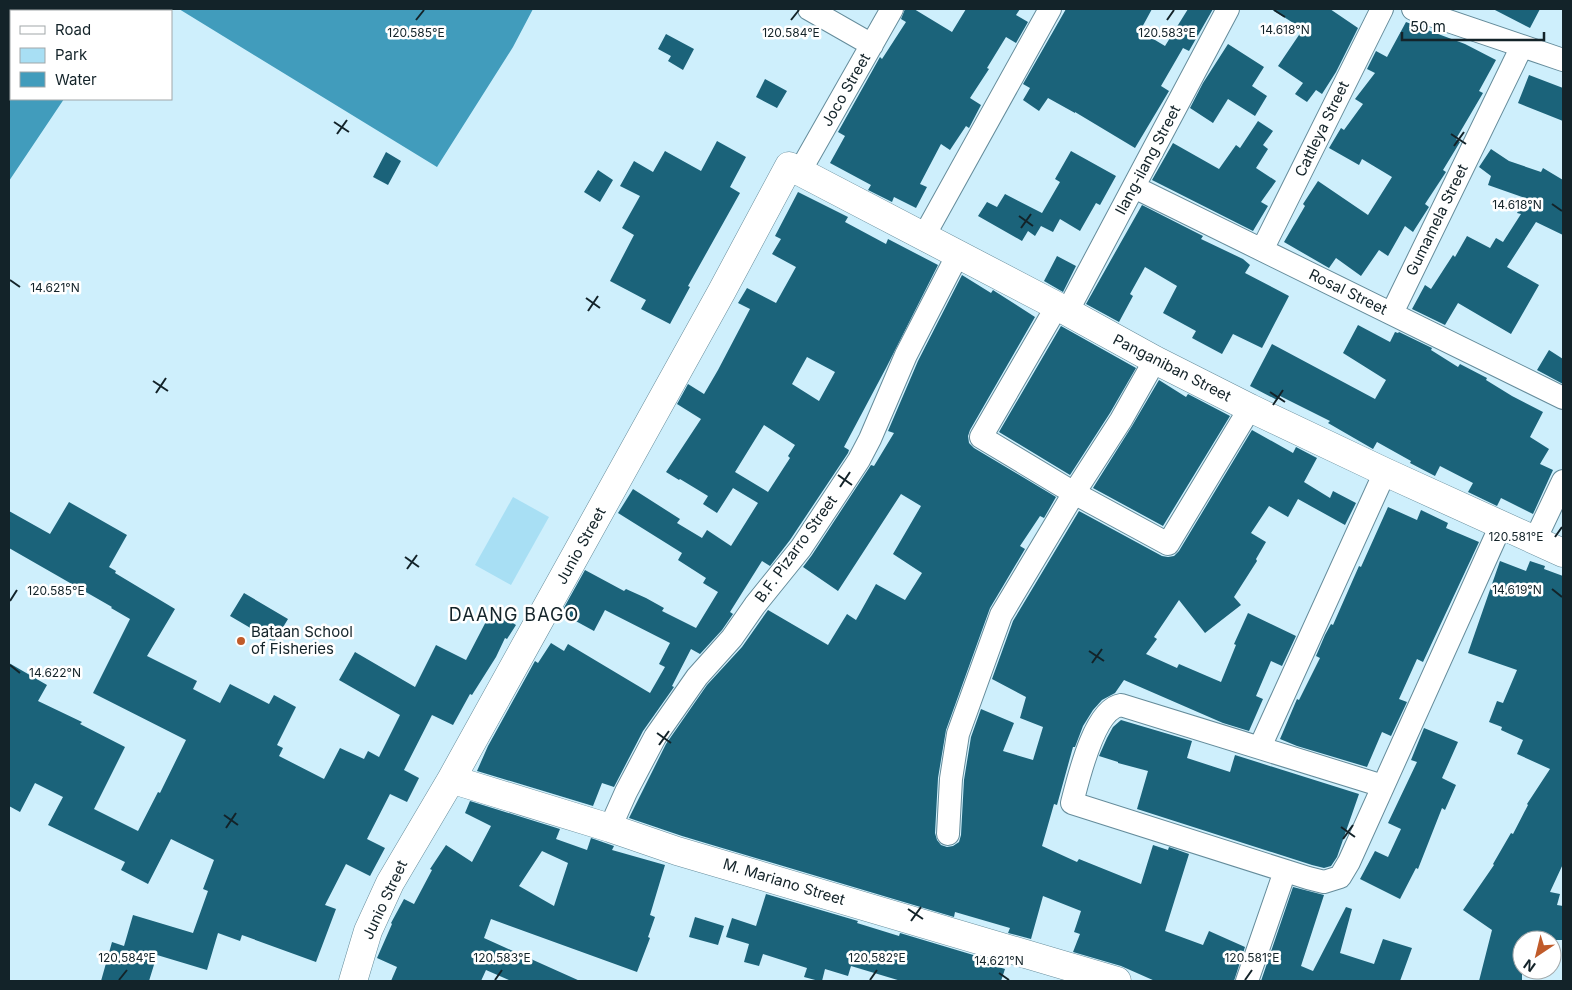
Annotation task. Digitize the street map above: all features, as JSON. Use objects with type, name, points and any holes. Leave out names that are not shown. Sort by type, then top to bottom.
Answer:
[{"type":"street","points":[[809,9],[872,45]]},
{"type":"street","name":"Joco Street","points":[[794,168],[872,45],[892,9]]},
{"type":"street","points":[[924,236],[1050,9]]},
{"type":"street","name":"Ilang-ilang Street","points":[[1074,493],[981,437],[1062,309],[1134,186],[1228,9]]},
{"type":"street","name":"Cattleya Street","points":[[1262,250],[1382,9]]},
{"type":"street","points":[[1413,9],[1563,60]]},
{"type":"street","name":"Gumamela Street","points":[[1392,313],[1522,46]]},
{"type":"street","name":"Panganiban Street","points":[[794,168],[1155,360],[1250,408],[1384,472],[1563,553]]},
{"type":"street","name":"Junio Street","points":[[353,981],[368,932],[390,883],[456,780],[734,298],[794,168]]},
{"type":"street","name":"Rosal Street","points":[[1134,186],[1563,398]]},
{"type":"street","name":"B.F. Pizarro Street","points":[[610,828],[637,769],[666,721],[697,677],[732,638],[755,605],[801,548],[859,460],[909,348],[958,254]]},
{"type":"street","points":[[948,834],[951,779],[958,734],[1001,615],[1074,493],[1121,420],[1155,360]]},
{"type":"street","points":[[1074,493],[1168,544],[1250,408]]},
{"type":"street","points":[[1260,747],[1384,472]]},
{"type":"street","points":[[1534,540],[1563,481]]},
{"type":"street","points":[[1383,786],[1130,707],[1117,706],[1104,719],[1091,740],[1072,803],[1324,882],[1340,877],[1349,862],[1501,525]]},
{"type":"street","name":"Junio Street","points":[[367,981],[376,945],[384,925],[456,780]]},
{"type":"street","name":"M. Mariano Street","points":[[456,780],[686,853],[1117,981]]},
{"type":"street","points":[[1247,981],[1285,871]]},
{"type":"green space","points":[[513,497],[549,517],[511,585],[475,565]]},
{"type":"water","points":[[9,9],[40,9],[42,10],[10,10],[10,100],[63,100],[9,181]]},
{"type":"water","points":[[179,9],[533,9],[513,47],[437,167]]},
{"type":"building","points":[[905,9],[914,9],[952,32],[966,9],[1020,9],[1016,15],[1028,22],[1016,43],[1006,37],[987,68],[989,69],[970,98],[981,105],[969,128],[966,126],[950,150],[941,144],[920,184],[927,187],[916,208],[894,197],[892,202],[868,190],[871,185],[830,163],[845,136],[838,132],[880,57],[882,59],[906,22],[901,19]]},
{"type":"building","points":[[1066,9],[1152,9],[1140,31],[1165,46],[1188,9],[1213,9],[1189,51],[1183,48],[1161,86],[1169,91],[1135,148],[1048,98],[1039,111],[1023,100],[1030,88],[1023,84]]},
{"type":"building","points":[[1271,9],[1330,9],[1358,28],[1336,72],[1322,94],[1316,90],[1307,102],[1295,94],[1303,83],[1278,66],[1303,29]]},
{"type":"building","points":[[1493,9],[1540,9],[1530,28]]},
{"type":"building","points":[[1406,22],[1465,44],[1496,60],[1479,91],[1483,93],[1456,139],[1460,142],[1443,170],[1446,172],[1425,204],[1429,207],[1413,232],[1405,226],[1388,256],[1379,250],[1361,276],[1336,258],[1329,268],[1284,242],[1305,206],[1303,204],[1318,181],[1368,215],[1392,177],[1362,159],[1359,165],[1329,148],[1341,128],[1344,130],[1363,104],[1355,99],[1375,73],[1367,69],[1376,51],[1387,57]]},
{"type":"building","points":[[666,34],[694,49],[683,70],[668,61],[671,56],[658,49]]},
{"type":"building","points":[[1228,44],[1264,67],[1252,86],[1267,96],[1255,116],[1228,99],[1213,123],[1190,108],[1203,83]]},
{"type":"building","points":[[1529,75],[1563,88],[1563,121],[1518,103]]},
{"type":"building","points":[[765,79],[787,91],[777,108],[756,97]]},
{"type":"building","points":[[1258,121],[1273,131],[1263,145],[1268,149],[1256,168],[1276,181],[1261,202],[1268,206],[1253,231],[1152,180],[1173,143],[1219,169],[1236,145],[1240,148]]},
{"type":"building","points":[[717,141],[746,157],[730,187],[740,193],[688,286],[690,287],[670,324],[641,309],[646,300],[610,281],[634,235],[622,228],[640,196],[620,186],[634,161],[653,172],[665,151],[701,171]]},
{"type":"building","points":[[1491,149],[1509,161],[1541,172],[1543,168],[1563,180],[1563,235],[1536,222],[1507,267],[1539,285],[1511,334],[1458,303],[1445,325],[1412,309],[1425,285],[1431,289],[1453,255],[1455,257],[1467,236],[1490,248],[1496,238],[1503,242],[1521,214],[1517,213],[1525,198],[1488,185],[1491,176],[1479,167]]},
{"type":"building","points":[[1071,151],[1116,176],[1100,205],[1096,203],[1080,231],[1060,219],[1053,232],[1041,226],[1035,236],[1028,231],[1022,241],[978,216],[987,202],[997,207],[1005,194],[1042,213],[1060,182],[1055,179]]},
{"type":"building","points":[[386,152],[401,161],[388,185],[373,177]]},
{"type":"building","points":[[598,170],[613,180],[600,202],[584,192]]},
{"type":"building","points":[[798,192],[848,217],[845,222],[886,244],[888,239],[938,265],[844,447],[849,450],[848,453],[790,540],[770,566],[762,561],[730,612],[733,614],[722,630],[700,654],[691,649],[672,686],[674,687],[643,731],[614,787],[602,783],[593,806],[477,771],[488,746],[535,661],[538,663],[551,643],[564,651],[568,644],[650,693],[665,667],[659,664],[670,643],[605,610],[594,631],[561,613],[585,570],[624,591],[626,589],[646,598],[664,608],[662,611],[696,628],[718,592],[703,583],[706,578],[678,560],[682,553],[618,513],[633,489],[680,519],[677,523],[702,538],[707,530],[731,546],[758,503],[733,488],[717,513],[703,504],[708,496],[666,472],[701,419],[677,404],[688,384],[704,394],[750,309],[738,303],[747,288],[776,303],[796,267],[772,254],[781,239],[775,236]],"holes":[[[807,357],[835,372],[819,401],[792,384]],[[764,425],[795,445],[788,456],[790,458],[768,492],[735,472]]]},
{"type":"building","points":[[1142,205],[1203,236],[1201,239],[1243,259],[1250,265],[1245,273],[1289,296],[1262,348],[1233,334],[1222,354],[1192,338],[1196,331],[1163,313],[1177,286],[1145,267],[1130,294],[1133,296],[1119,322],[1086,304]]},
{"type":"building","points":[[1057,256],[1076,266],[1063,292],[1044,281]]},
{"type":"building","points":[[962,275],[991,293],[993,290],[1035,317],[970,430],[968,436],[969,443],[974,448],[1056,497],[1044,518],[1040,516],[1020,546],[1025,549],[990,608],[946,730],[938,778],[935,833],[941,845],[953,846],[959,842],[964,780],[971,737],[981,709],[1014,723],[1003,751],[1033,760],[1043,727],[1020,718],[1026,697],[992,679],[1013,621],[1079,511],[1162,556],[1174,556],[1179,551],[1252,430],[1293,453],[1296,447],[1317,458],[1304,482],[1330,498],[1333,491],[1356,503],[1345,525],[1298,499],[1288,517],[1269,506],[1251,533],[1266,542],[1256,559],[1257,561],[1234,597],[1241,605],[1205,633],[1179,600],[1154,637],[1157,639],[1146,654],[1177,668],[1179,664],[1221,682],[1236,645],[1234,644],[1248,613],[1296,636],[1282,666],[1271,661],[1256,696],[1263,699],[1249,731],[1223,723],[1124,680],[1115,693],[1102,700],[1093,710],[1083,726],[1075,747],[1073,747],[1057,805],[1054,804],[1042,846],[1077,862],[1079,859],[1141,884],[1153,845],[1168,850],[1169,847],[1189,854],[1165,931],[1203,945],[1209,931],[1245,947],[1234,981],[1155,981],[1121,966],[1073,952],[1080,934],[1074,932],[1081,911],[1043,896],[1031,939],[1008,933],[1010,928],[955,912],[954,917],[682,836],[629,818],[666,744],[707,685],[742,647],[768,610],[828,645],[847,614],[856,620],[876,584],[905,600],[922,573],[893,554],[921,506],[901,494],[838,591],[803,567],[871,465],[874,466],[894,433],[888,431],[918,361]]},
{"type":"building","points":[[1358,325],[1390,342],[1395,332],[1399,332],[1432,348],[1431,350],[1458,367],[1460,364],[1487,378],[1486,380],[1512,396],[1543,412],[1530,437],[1549,449],[1540,464],[1553,470],[1533,514],[1501,498],[1497,506],[1468,492],[1473,483],[1440,466],[1435,476],[1377,442],[1373,449],[1328,423],[1330,421],[1280,396],[1277,400],[1250,386],[1272,344],[1375,399],[1386,380],[1343,353]]},
{"type":"building","points":[[1061,326],[1136,368],[1070,475],[999,432]]},
{"type":"building","points":[[1549,350],[1563,359],[1563,384],[1537,370]]},
{"type":"building","points":[[1159,380],[1186,397],[1188,394],[1230,416],[1163,526],[1093,488]]},
{"type":"building","points":[[69,502],[127,535],[109,567],[116,571],[115,573],[175,609],[147,656],[197,681],[193,689],[220,703],[230,684],[269,704],[274,695],[296,707],[277,745],[283,748],[279,756],[324,779],[340,748],[364,759],[368,751],[379,757],[400,715],[339,680],[355,652],[415,687],[436,645],[466,660],[492,610],[516,625],[507,639],[505,638],[496,657],[472,695],[470,694],[453,725],[432,715],[404,770],[419,778],[407,802],[390,794],[367,839],[385,848],[370,876],[346,864],[325,905],[336,909],[316,962],[242,935],[240,941],[218,933],[207,970],[157,955],[149,981],[101,981],[112,942],[124,946],[133,915],[193,933],[208,891],[203,889],[214,860],[171,839],[148,884],[121,870],[125,862],[48,825],[63,797],[35,783],[20,812],[9,806],[9,663],[47,685],[38,701],[82,722],[80,724],[125,747],[94,809],[138,831],[158,792],[160,793],[186,740],[93,693],[130,619],[9,548],[9,511],[50,534]]},
{"type":"building","points":[[1388,507],[1417,520],[1421,510],[1448,523],[1446,528],[1479,542],[1423,662],[1417,659],[1399,699],[1407,702],[1391,736],[1382,732],[1367,767],[1280,739],[1297,699],[1299,700],[1320,658],[1316,656],[1325,635],[1331,624],[1333,625]]},
{"type":"building","points":[[1500,561],[1526,571],[1530,561],[1545,566],[1544,569],[1563,576],[1563,864],[1550,892],[1560,894],[1557,905],[1563,906],[1563,940],[1562,930],[1512,930],[1512,980],[1522,981],[1479,981],[1492,930],[1463,910],[1494,865],[1511,833],[1513,834],[1527,804],[1550,769],[1517,754],[1523,740],[1501,730],[1502,727],[1489,722],[1497,701],[1503,703],[1517,670],[1468,653]]},
{"type":"building","points":[[244,593],[288,619],[274,642],[230,616]]},
{"type":"building","points":[[1121,720],[1192,741],[1187,758],[1230,772],[1235,755],[1359,794],[1337,857],[1331,866],[1324,868],[1137,809],[1148,771],[1099,756],[1113,727]]},
{"type":"building","points":[[1424,728],[1458,742],[1442,778],[1456,785],[1445,810],[1442,808],[1418,869],[1416,868],[1400,899],[1360,879],[1375,851],[1388,857],[1401,829],[1388,823],[1417,762],[1411,760]]},
{"type":"building","points":[[470,801],[560,829],[556,839],[587,850],[591,838],[614,846],[612,850],[665,865],[650,915],[655,917],[648,937],[650,938],[637,972],[491,919],[484,938],[580,981],[511,981],[486,970],[481,981],[391,981],[397,967],[377,958],[391,923],[404,899],[414,904],[432,870],[430,869],[446,845],[472,862],[491,826],[465,813]],"holes":[[[542,851],[568,863],[554,906],[519,886]]]},
{"type":"building","points":[[1293,887],[1324,895],[1301,966],[1313,971],[1346,907],[1352,909],[1340,953],[1374,964],[1383,939],[1412,948],[1400,981],[1261,981]]},
{"type":"building","points":[[766,894],[858,921],[857,923],[899,936],[900,933],[980,957],[979,961],[1005,969],[1001,981],[901,981],[851,966],[848,976],[825,969],[822,981],[819,981],[804,977],[807,968],[763,954],[759,966],[744,962],[749,944],[726,937],[732,918],[756,926]]},
{"type":"building","points":[[695,917],[724,926],[718,945],[689,937]]},
{"type":"place","name":"Bataan School of Fisheries","points":[[241,641]]},
{"type":"district","name":"DAANG BAGO","points":[[514,615]]}]
